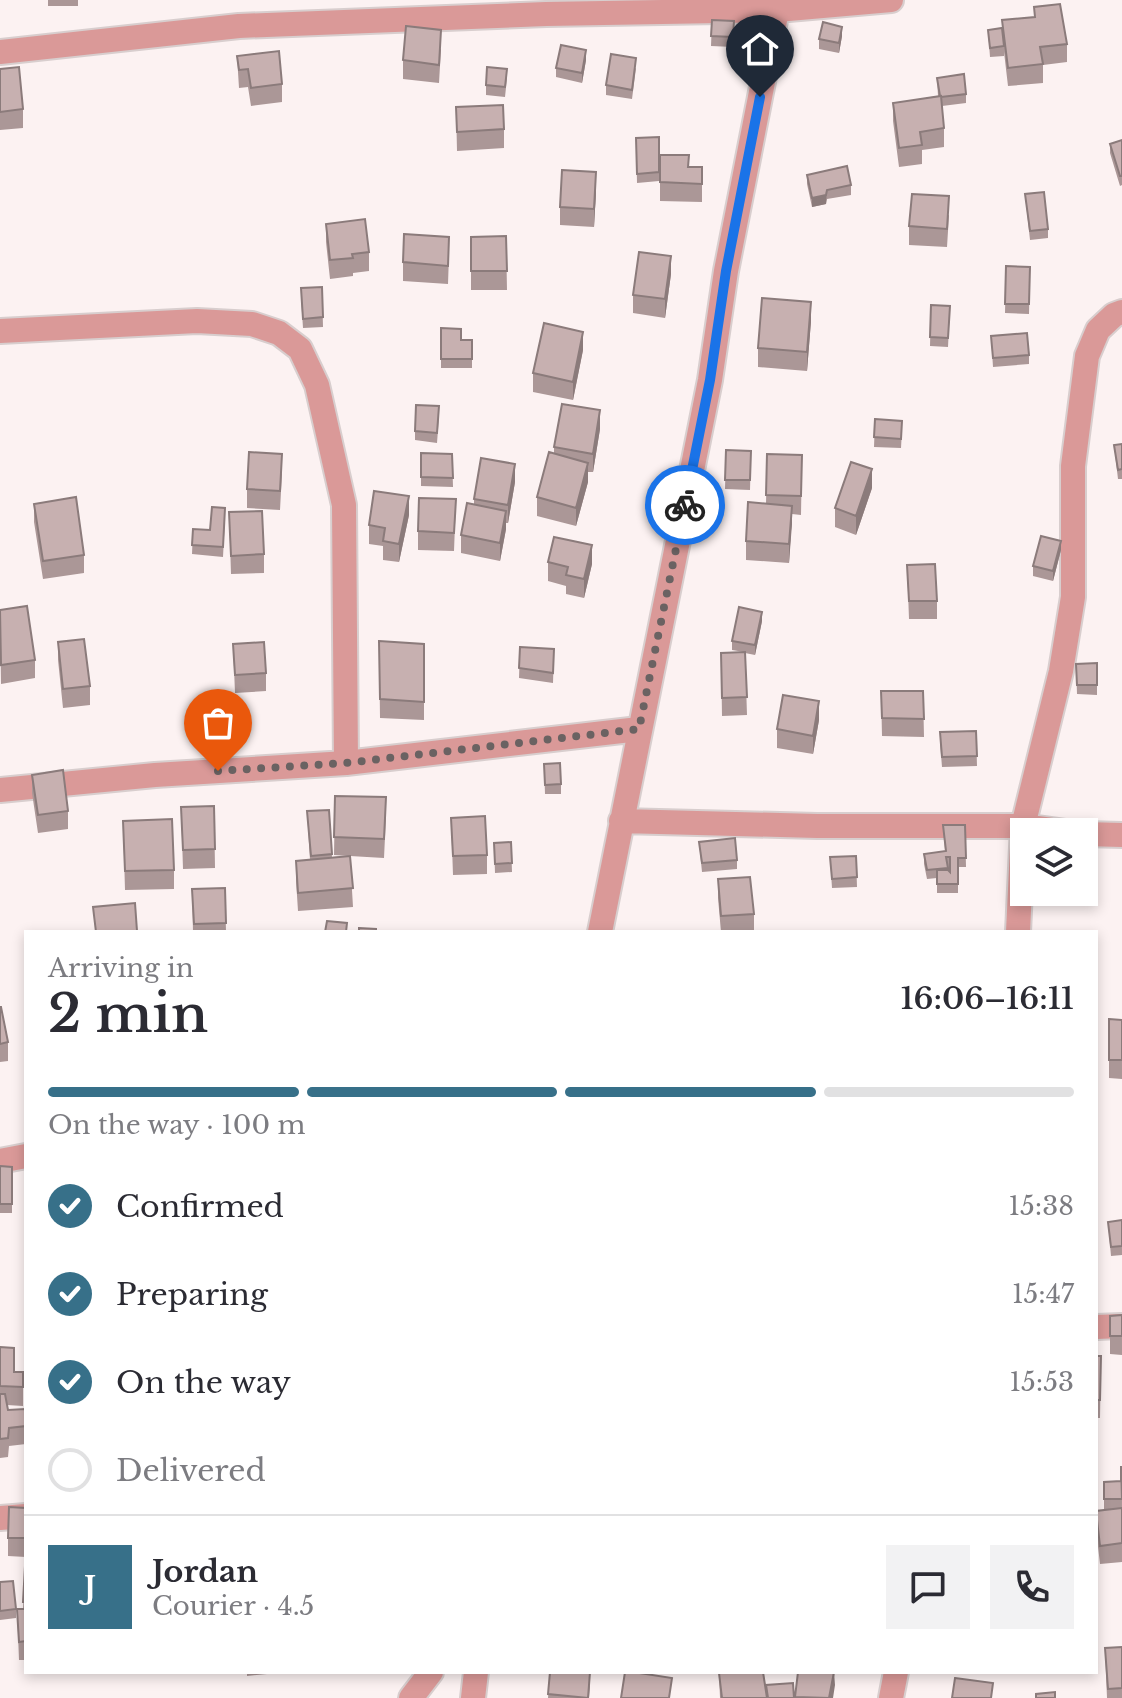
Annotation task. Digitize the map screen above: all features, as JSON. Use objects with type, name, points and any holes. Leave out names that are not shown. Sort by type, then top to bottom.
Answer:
[{"type":"street","points":[[0,52],[239,26],[891,0]]},
{"type":"street","points":[[600,930],[710,380],[726,271],[778,5]]},
{"type":"street","points":[[1025,818],[1061,671],[1070,620],[1073,597],[1073,466],[1087,356],[1098,330],[1122,312]]},
{"type":"street","points":[[0,331],[197,321],[252,324],[279,333],[300,349],[317,385],[344,505],[346,763]]},
{"type":"street","points":[[0,790],[155,775],[346,763],[639,729]]},
{"type":"street","points":[[621,821],[1010,826]]},
{"type":"street","points":[[1098,834],[1122,835]]},
{"type":"street","points":[[1018,930],[1019,906]]},
{"type":"street","points":[[0,1161],[24,1156]]},
{"type":"street","points":[[1098,1327],[1122,1326]]},
{"type":"street","points":[[0,1518],[24,1516]]},
{"type":"street","points":[[400,1698],[412,1698],[430,1674]]},
{"type":"street","points":[[473,1698],[476,1674]]},
{"type":"street","points":[[891,1698],[896,1674]]},
{"type":"building","points":[[1060,4],[1067,44],[1040,47],[1043,64],[1008,68],[1002,20],[1035,17],[1034,7]]},
{"type":"building","points":[[712,20],[734,21],[733,37],[711,36]]},
{"type":"building","points":[[823,22],[842,27],[839,43],[819,39]]},
{"type":"building","points":[[406,26],[441,30],[439,65],[403,60]]},
{"type":"building","points":[[1002,28],[1004,46],[990,48],[988,30]]},
{"type":"building","points":[[561,45],[586,50],[582,73],[556,68]]},
{"type":"building","points":[[279,51],[282,84],[251,88],[248,69],[239,70],[237,56]]},
{"type":"building","points":[[611,54],[636,58],[632,90],[606,85]]},
{"type":"building","points":[[19,67],[23,109],[0,112],[0,69]]},
{"type":"building","points":[[487,67],[507,69],[505,87],[486,85]]},
{"type":"building","points":[[964,74],[966,94],[940,96],[937,78]]},
{"type":"building","points":[[941,96],[944,128],[920,132],[922,145],[899,148],[893,103]]},
{"type":"building","points":[[503,105],[504,129],[457,132],[456,107]]},
{"type":"building","points":[[659,137],[659,172],[637,174],[636,138]]},
{"type":"building","points":[[1122,140],[1122,176],[1120,176],[1110,144]]},
{"type":"building","points":[[660,155],[689,155],[688,167],[702,167],[702,184],[660,182]]},
{"type":"building","points":[[847,166],[851,185],[827,190],[826,195],[812,198],[807,175]]},
{"type":"building","points":[[562,170],[596,172],[594,209],[560,207]]},
{"type":"building","points":[[1044,192],[1048,229],[1030,231],[1025,194]]},
{"type":"building","points":[[912,194],[949,196],[947,229],[909,226]]},
{"type":"building","points":[[365,219],[369,252],[352,254],[353,258],[330,260],[326,224]]},
{"type":"building","points":[[404,234],[449,237],[448,266],[403,262]]},
{"type":"building","points":[[506,236],[507,271],[471,271],[471,237]]},
{"type":"building","points":[[639,252],[671,256],[665,299],[633,295]]},
{"type":"building","points":[[1006,266],[1030,267],[1029,304],[1005,304]]},
{"type":"building","points":[[322,287],[323,317],[303,319],[301,288]]},
{"type":"building","points":[[762,298],[811,302],[807,352],[758,348]]},
{"type":"building","points":[[931,305],[950,306],[948,338],[930,337]]},
{"type":"building","points":[[544,323],[583,332],[573,382],[533,373]]},
{"type":"building","points":[[441,328],[461,329],[461,340],[472,340],[472,359],[441,359]]},
{"type":"building","points":[[1027,333],[1029,355],[993,358],[991,336]]},
{"type":"building","points":[[562,404],[600,410],[593,454],[554,447]]},
{"type":"building","points":[[416,405],[439,406],[437,433],[415,431]]},
{"type":"building","points":[[875,419],[902,421],[901,439],[874,437]]},
{"type":"building","points":[[1122,444],[1122,469],[1118,470],[1114,445]]},
{"type":"building","points":[[726,450],[751,451],[750,480],[725,480]]},
{"type":"building","points":[[249,452],[282,454],[280,491],[247,489]]},
{"type":"building","points":[[549,452],[588,463],[576,508],[537,497]]},
{"type":"building","points":[[421,453],[452,454],[453,478],[421,477]]},
{"type":"building","points":[[767,454],[802,455],[801,496],[766,495]]},
{"type":"building","points":[[481,458],[515,464],[508,505],[474,499]]},
{"type":"building","points":[[851,462],[872,469],[856,516],[835,508]]},
{"type":"building","points":[[374,491],[409,496],[399,544],[383,541],[385,528],[369,525]]},
{"type":"building","points":[[76,497],[84,555],[43,561],[34,504]]},
{"type":"building","points":[[419,498],[456,499],[454,533],[418,531]]},
{"type":"building","points":[[748,502],[792,506],[789,544],[746,541]]},
{"type":"building","points":[[467,503],[506,511],[500,543],[461,535]]},
{"type":"building","points":[[212,507],[225,508],[223,547],[192,545],[193,529],[210,530]]},
{"type":"building","points":[[262,511],[264,554],[231,556],[229,512]]},
{"type":"building","points":[[1041,536],[1061,541],[1053,571],[1033,566]]},
{"type":"building","points":[[554,537],[592,545],[584,579],[566,575],[568,567],[548,562]]},
{"type":"building","points":[[935,564],[937,601],[909,601],[907,565]]},
{"type":"building","points":[[27,606],[35,660],[1,665],[0,610]]},
{"type":"building","points":[[739,607],[762,612],[755,645],[732,641]]},
{"type":"building","points":[[84,639],[90,686],[63,689],[58,642]]},
{"type":"building","points":[[379,641],[424,644],[424,702],[380,699]]},
{"type":"building","points":[[264,642],[266,673],[235,675],[233,644]]},
{"type":"building","points":[[520,647],[554,649],[553,673],[519,668]]},
{"type":"building","points":[[745,652],[747,697],[722,698],[721,653]]},
{"type":"building","points":[[1097,663],[1097,685],[1077,685],[1076,664]]},
{"type":"building","points":[[881,691],[923,691],[924,719],[882,718]]},
{"type":"building","points":[[783,695],[819,701],[813,736],[777,729]]},
{"type":"building","points":[[976,731],[977,756],[942,757],[940,732]]},
{"type":"building","points":[[560,763],[561,784],[545,785],[544,764]]},
{"type":"building","points":[[63,770],[68,811],[38,815],[32,775]]},
{"type":"building","points":[[335,796],[386,797],[384,839],[334,837]]},
{"type":"building","points":[[214,806],[215,849],[183,850],[181,807]]},
{"type":"building","points":[[329,810],[332,854],[311,856],[307,811]]},
{"type":"building","points":[[485,816],[487,855],[453,856],[451,818]]},
{"type":"building","points":[[172,819],[174,870],[125,871],[123,821]]},
{"type":"building","points":[[943,825],[965,825],[966,858],[958,858],[958,884],[937,884],[937,870],[950,872],[950,857],[946,857],[948,868],[927,870],[924,854],[946,851]]},
{"type":"building","points":[[735,838],[737,860],[702,863],[699,842]]},
{"type":"building","points":[[511,842],[512,863],[495,864],[494,843]]},
{"type":"building","points":[[350,856],[353,888],[298,893],[296,861]]},
{"type":"building","points":[[856,856],[857,877],[832,879],[830,857]]},
{"type":"building","points":[[750,877],[754,914],[721,916],[718,879]]},
{"type":"building","points":[[225,888],[226,923],[194,924],[192,889]]},
{"type":"building","points":[[135,903],[137,930],[96,930],[93,907]]},
{"type":"building","points":[[327,921],[347,923],[346,930],[325,930]]},
{"type":"building","points":[[0,1007],[8,1042],[0,1044]]},
{"type":"building","points":[[1109,1019],[1122,1020],[1122,1060],[1109,1060]]},
{"type":"building","points":[[0,1166],[12,1167],[12,1204],[0,1204]]},
{"type":"building","points":[[1122,1220],[1122,1246],[1111,1247],[1108,1222]]},
{"type":"building","points":[[1122,1315],[1122,1336],[1110,1336],[1110,1316]]},
{"type":"building","points":[[0,1347],[14,1348],[14,1372],[23,1372],[23,1387],[0,1386]]},
{"type":"building","points":[[1098,1356],[1101,1356],[1098,1400]]},
{"type":"building","points":[[0,1394],[5,1394],[8,1410],[24,1409],[24,1426],[9,1428],[8,1438],[0,1439]]},
{"type":"building","points":[[1121,1466],[1122,1499],[1104,1499],[1104,1482],[1121,1481]]},
{"type":"building","points":[[9,1507],[24,1508],[24,1538],[8,1538]]},
{"type":"building","points":[[1122,1508],[1122,1543],[1100,1546],[1098,1511]]},
{"type":"building","points":[[13,1581],[16,1609],[0,1611],[0,1582]]},
{"type":"building","points":[[17,1609],[24,1609],[24,1641],[19,1642]]},
{"type":"building","points":[[1122,1647],[1122,1688],[1108,1689],[1105,1648]]},
{"type":"building","points":[[550,1674],[590,1674],[588,1698],[548,1694]]},
{"type":"building","points":[[625,1674],[672,1678],[669,1698],[621,1698]]},
{"type":"building","points":[[719,1674],[763,1674],[767,1698],[722,1698]]},
{"type":"building","points":[[798,1674],[834,1674],[829,1698],[795,1697]]},
{"type":"building","points":[[955,1678],[993,1683],[991,1698],[952,1698]]},
{"type":"building","points":[[793,1683],[794,1698],[768,1698],[766,1685]]},
{"type":"building","points":[[1055,1692],[1055,1698],[1036,1698],[1036,1694]]},
{"type":"way so far","points":[[218,771],[346,763],[639,729],[685,505]]},
{"type":"route","points":[[685,505],[760,97]]}]
